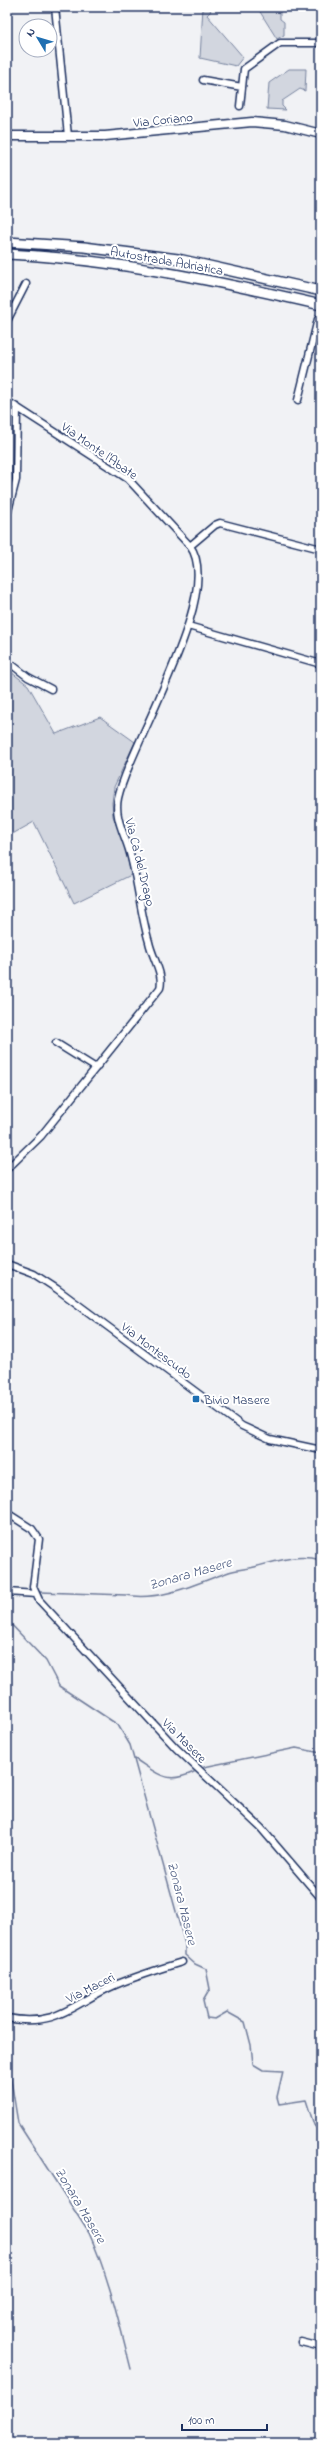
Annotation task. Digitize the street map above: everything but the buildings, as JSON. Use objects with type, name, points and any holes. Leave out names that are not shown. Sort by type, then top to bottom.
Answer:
[{"type":"highway","name":"Autostrada Adriatica","points":[[7,242],[84,248],[178,260],[321,291]]},
{"type":"highway","name":"Autostrada Adriatica","points":[[7,254],[86,260],[164,271],[320,307]]},
{"type":"main road","name":"Via Coriano","points":[[7,136],[147,134],[252,122],[284,125],[321,134]]},
{"type":"street","points":[[55,7],[68,136]]},
{"type":"street","points":[[240,106],[244,69],[280,43],[321,43]]},
{"type":"street","points":[[202,80],[242,87]]},
{"type":"street","points":[[7,321],[26,284]]},
{"type":"street","points":[[298,400],[320,320],[320,307]]},
{"type":"street","name":"Via Monte l'Abate","points":[[7,401],[128,479],[190,546]]},
{"type":"street","points":[[7,515],[16,480],[17,407]]},
{"type":"street","points":[[190,546],[215,525],[220,523],[321,549]]},
{"type":"street","name":"Via Ca' del Drago","points":[[7,1169],[41,1136],[160,988],[162,981],[149,943],[129,850],[118,820],[117,809],[121,786],[160,697],[188,626],[194,602],[198,570],[195,553],[190,546]]},
{"type":"street","points":[[188,626],[321,664]]},
{"type":"street","points":[[7,661],[28,677],[51,689]]},
{"type":"street","points":[[56,1043],[96,1068]]},
{"type":"street","name":"Via Montescudo","points":[[7,1264],[34,1274],[57,1289],[242,1426],[270,1439],[321,1450]]},
{"type":"street","points":[[7,1513],[32,1529],[39,1539],[33,1587],[36,1594],[7,1592]]},
{"type":"street","name":"Via Masere","points":[[36,1594],[50,1614],[176,1748],[261,1828],[321,1898]]},
{"type":"street","name":"Via Maceri","points":[[7,2018],[32,2021],[54,2017],[115,1985],[182,1962]]},
{"type":"street","points":[[301,2342],[321,2347]]},
{"type":"shaded area","points":[[203,7],[208,7],[211,11],[207,15],[243,57],[236,66],[200,58]]},
{"type":"shaded area","points":[[257,7],[280,7],[280,19],[284,22],[284,35],[277,39]]},
{"type":"shaded area","points":[[289,69],[306,69],[305,91],[300,89],[282,101],[282,106],[286,110],[267,109],[269,83]]},
{"type":"shaded area","points":[[7,669],[28,685],[56,734],[100,717],[135,742],[114,787],[112,803],[113,816],[126,850],[131,875],[74,903],[34,822],[7,837]]},
{"type":"waterway","name":"Zonara Masere","points":[[40,1592],[152,1596],[178,1590],[232,1571],[281,1560],[297,1558],[313,1558],[321,1560]]},
{"type":"waterway","name":"Zonara Masere","points":[[7,1620],[46,1661],[59,1686],[118,1725],[130,1745],[185,1944],[185,1955],[195,1964],[206,1969],[210,1989],[203,2001],[207,2018],[215,2019],[227,2012],[245,2022],[251,2045],[253,2064],[263,2070],[283,2071],[277,2097],[279,2104],[306,2100],[314,2125],[321,2134]]},
{"type":"waterway","name":"Zonara Masere","points":[[204,1767],[296,1748],[321,1753]]},
{"type":"waterway","name":"Zonara Masere","points":[[135,1759],[156,1773],[169,1778],[176,1778],[194,1772]]},
{"type":"waterway","name":"Zonara Masere","points":[[7,2055],[18,2123],[89,2233],[108,2283],[131,2369]]},
{"type":"tunnel","points":[[319,307],[321,296]]},
{"type":"place","name":"Bivio Masere","points":[[196,1399]]}]
